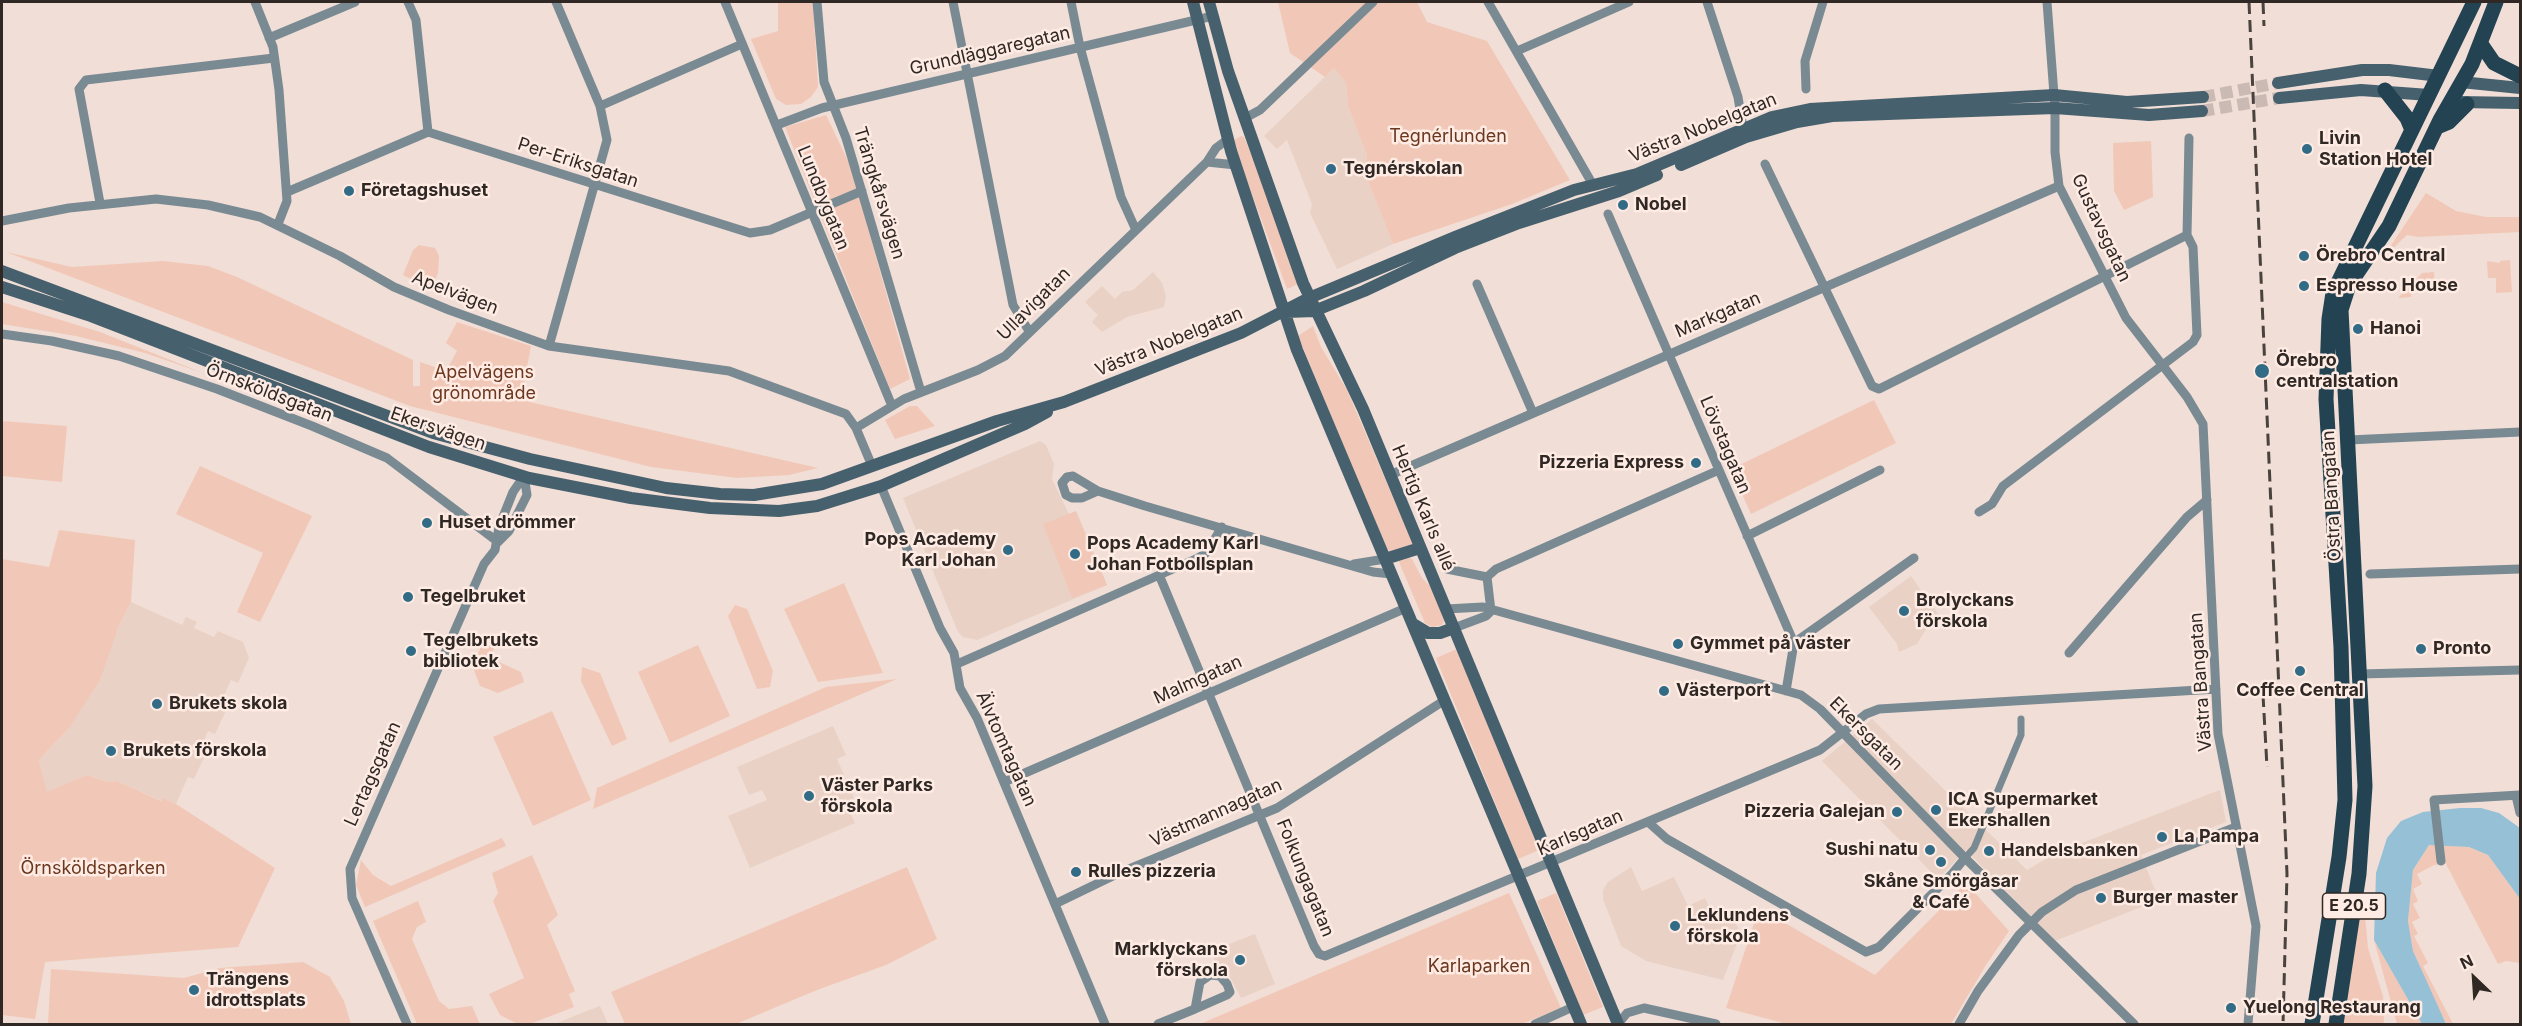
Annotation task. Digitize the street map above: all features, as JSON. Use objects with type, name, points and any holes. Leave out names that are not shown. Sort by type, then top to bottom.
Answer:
[{"type":"main road","points":[[1193,2],[1228,139],[1258,239],[1286,312],[1297,350],[1581,1024]]},
{"type":"main road","name":"Hertig Karls allé","points":[[1209,2],[1245,118],[1309,298],[1363,409],[1618,1024]]},
{"type":"main road","name":"Östra Bangatan","points":[[2336,1024],[2363,834],[2365,786],[2341,310],[2349,285],[2379,242],[2437,127],[2440,98],[2439,76],[2474,2]]},
{"type":"main road","name":"Östra Bangatan","points":[[2312,1024],[2342,832],[2345,770],[2342,675],[2326,399],[2329,319],[2333,293],[2412,130],[2440,98],[2462,82],[2481,44],[2496,2]]},
{"type":"main road","points":[[2481,44],[2494,63],[2520,76]]},
{"type":"main road","points":[[2278,83],[2362,70],[2400,70],[2462,82],[2520,88]]},
{"type":"main road","points":[[2385,90],[2407,118],[2412,130]]},
{"type":"main road","points":[[2280,98],[2332,92],[2385,90],[2467,104],[2520,103]]},
{"type":"main road","name":"Västra Nobelgatan","points":[[872,466],[1020,414],[1064,402],[1241,333],[1286,312],[1309,298],[1455,237],[1593,185],[1637,174],[1772,117],[1810,109],[2054,95],[2127,102],[2203,97]]},
{"type":"main road","points":[[2423,156],[2422,135],[2440,98]]},
{"type":"main road","points":[[2437,127],[2449,122],[2467,104]]},
{"type":"main road","name":"Västra Nobelgatan","points":[[1286,312],[1314,310],[1374,287],[1455,248],[1519,223],[1619,191],[1775,127],[1832,116],[2055,108],[2129,115],[2202,111]]},
{"type":"main road","points":[[2370,214],[2379,225],[2379,242]]},
{"type":"main road","name":"Ekersvägen","points":[[2,271],[402,422],[433,433],[530,459],[666,488],[754,495],[790,491],[822,484],[872,466]]},
{"type":"main road","name":"Ekersvägen","points":[[2,287],[88,315],[396,435],[524,476],[631,498],[710,508],[779,511],[818,506],[881,486]]},
{"type":"main road","points":[[307,401],[312,388]]},
{"type":"main road","name":"Västra Nobelgatan","points":[[881,486],[1025,424],[1064,402]]},
{"type":"main road","points":[[524,476],[530,459]]},
{"type":"main road","points":[[872,466],[881,486]]},
{"type":"main road","points":[[1384,559],[1420,548]]},
{"type":"main road","points":[[1413,624],[1428,633],[1440,633],[1454,628]]},
{"type":"main road","points":[[2342,675],[2360,674]]},
{"type":"street","points":[[255,2],[274,58],[287,192],[285,208],[278,224]]},
{"type":"street","points":[[269,38],[355,2]]},
{"type":"street","points":[[287,192],[428,132],[416,20],[408,2]]},
{"type":"street","points":[[549,346],[607,140],[600,106],[556,2]]},
{"type":"street","name":"Lundbygatan","points":[[725,2],[777,125],[810,213],[892,406]]},
{"type":"street","name":"Trängkårsvägen","points":[[817,2],[821,61],[921,392]]},
{"type":"street","points":[[953,2],[1013,305],[1029,331]]},
{"type":"street","points":[[1071,2],[1080,47],[1121,197],[1135,228]]},
{"type":"street","points":[[1245,118],[1260,110],[1373,2]]},
{"type":"street","points":[[1488,2],[1593,185]]},
{"type":"street","points":[[1517,51],[1629,2]]},
{"type":"street","points":[[1707,2],[1738,97],[1743,128]]},
{"type":"street","points":[[1806,88],[1805,61],[1823,2]]},
{"type":"street","name":"Gustavsgatan","points":[[2047,2],[2059,186],[2126,318],[2194,408]]},
{"type":"street","name":"Grundläggaregatan","points":[[777,125],[833,106],[1213,16]]},
{"type":"street","points":[[600,106],[742,44]]},
{"type":"street","points":[[100,203],[79,88],[82,83],[86,80],[117,75],[274,58]]},
{"type":"street","name":"Per-Eriksgatan","points":[[428,132],[750,233],[770,230],[862,191]]},
{"type":"street","points":[[1979,512],[1992,504],[2003,486],[2194,340],[2197,335],[2193,247],[2187,235],[2189,138]]},
{"type":"street","name":"Ullavigatan","points":[[856,428],[892,406],[1005,356],[1135,228],[1207,162],[1216,148],[1228,139]]},
{"type":"street","points":[[1207,162],[1236,165]]},
{"type":"street","points":[[1765,164],[1872,386],[1879,389],[2187,235]]},
{"type":"street","name":"Markgatan","points":[[1390,475],[2059,186]]},
{"type":"street","name":"Apelvägen","points":[[2,221],[100,203],[178,201],[236,210],[278,224],[394,287],[449,310],[549,346],[729,371],[846,414],[856,428],[872,466]]},
{"type":"street","name":"Lövstagatan","points":[[1608,214],[1794,643]]},
{"type":"street","points":[[1477,284],[1533,413]]},
{"type":"street","name":"Örnsköldsgatan","points":[[2,334],[78,347],[147,365],[217,389],[365,448],[387,458],[498,542]]},
{"type":"street","name":"Västra Bangatan","points":[[2194,408],[2204,424],[2218,735],[2256,926],[2248,1024]]},
{"type":"street","points":[[2349,440],[2520,432]]},
{"type":"street","points":[[1447,569],[1487,578],[1506,564],[1719,470]]},
{"type":"street","points":[[1746,536],[1880,470]]},
{"type":"street","name":"Lertagsgatan","points":[[408,1024],[352,898],[350,869],[480,573],[498,542],[499,527],[513,492],[524,476]]},
{"type":"street","name":"Älvtomtagatan","points":[[881,486],[957,664],[960,688],[977,718],[1105,1024]]},
{"type":"street","points":[[1098,490],[1373,572],[1391,573]]},
{"type":"street","points":[[2069,652],[2187,517],[2207,500]]},
{"type":"street","points":[[957,664],[1160,577],[1206,553],[1222,527]]},
{"type":"street","points":[[1786,691],[1794,643],[1914,558]]},
{"type":"street","points":[[1352,564],[1384,559]]},
{"type":"street","points":[[2370,574],[2520,569]]},
{"type":"street","name":"Folkungagatan","points":[[1160,577],[1316,950],[1325,956]]},
{"type":"street","points":[[1454,628],[1486,616],[1491,611],[1487,578]]},
{"type":"street","name":"Ekersgatan","points":[[1446,609],[1483,607],[1801,694],[1820,709],[1965,858],[2134,1024]]},
{"type":"street","name":"Malmgatan","points":[[1004,782],[1406,609]]},
{"type":"street","points":[[2360,674],[2520,670]]},
{"type":"street","name":"Karlsgatan","points":[[1325,956],[1820,750],[1866,714],[1879,709],[2216,689]]},
{"type":"street","name":"Västmannagatan","points":[[1055,904],[1080,891],[1277,808],[1445,700]]},
{"type":"street","points":[[1648,822],[1667,839],[1866,952],[1880,947],[1951,875],[1974,848],[2021,735],[2021,719]]},
{"type":"street","points":[[2441,861],[2434,800],[2518,795],[2520,813]]},
{"type":"street","points":[[1959,1024],[1978,991],[2031,922],[2076,890],[2236,827]]},
{"type":"street","points":[[1535,1024],[1573,1007]]},
{"type":"street","points":[[1618,1024],[1627,1013],[1644,1008],[1716,1024]]},
{"type":"street","points":[[1158,1024],[1195,1009]]},
{"type":"shaded area","name":"Tegnérskolan","points":[[1334,68],[1346,83],[1348,106],[1367,156],[1364,171],[1393,244],[1337,269],[1310,213],[1312,204],[1287,140],[1277,149],[1264,136]]},
{"type":"shaded area","points":[[1153,272],[1162,283],[1166,296],[1164,307],[1127,317],[1102,332],[1092,322],[1098,315],[1085,302],[1102,286],[1115,299],[1122,292],[1133,290]]},
{"type":"shaded area","name":"Pops Academy Karl Johan","points":[[1040,441],[1046,445],[1054,464],[1052,479],[1069,514],[1076,511],[1107,585],[977,640],[963,637],[958,632],[903,498]]},
{"type":"shaded area","name":"Brolyckans förskola","points":[[1911,576],[1939,615],[1933,618],[1917,644],[1899,652],[1897,644],[1869,607]]},
{"type":"shaded area","name":"Brukets skola","points":[[131,602],[182,625],[186,617],[197,622],[194,628],[214,637],[218,631],[243,642],[249,658],[238,683],[231,680],[221,702],[228,706],[215,734],[208,731],[201,748],[207,751],[194,779],[188,777],[176,804],[163,798],[162,801],[117,781],[108,782],[88,775],[47,793],[39,760],[69,728]]},
{"type":"shaded area","points":[[1872,719],[2027,870],[2058,852],[2220,790],[2226,822],[2141,855],[2159,900],[2055,941],[1966,850],[1938,879],[1822,761]]},
{"type":"shaded area","name":"Väster Parks förskola","points":[[833,726],[846,755],[837,759],[854,798],[845,802],[855,823],[750,868],[728,816],[767,800],[762,790],[749,795],[737,767]]},
{"type":"shaded area","name":"Leklundens förskola","points":[[1631,867],[1642,891],[1674,877],[1688,906],[1705,898],[1708,905],[1733,919],[1741,933],[1723,980],[1646,961],[1621,946],[1603,899],[1603,890],[1608,882]]},
{"type":"shaded area","name":"Marklyckans förskola","points":[[1255,934],[1275,984],[1241,998],[1228,973],[1218,969],[1211,951]]},
{"type":"shaded area","points":[[600,1006],[608,1024],[555,1024],[579,1014]]},
{"type":"green space","points":[[778,2],[813,2],[818,87],[811,97],[801,104],[786,105],[776,99],[751,39],[778,31]]},
{"type":"green space","name":"Tegnérlunden","points":[[1278,2],[1417,2],[1427,22],[1487,41],[1570,180],[1512,204],[1393,244],[1364,171],[1367,156],[1348,106],[1346,83],[1334,68],[1325,77],[1290,53]]},
{"type":"green space","points":[[826,115],[851,167],[910,379],[890,389],[785,127]]},
{"type":"green space","points":[[1241,136],[1244,137],[1265,188],[1298,284],[1287,289],[1240,162],[1234,140]]},
{"type":"green space","points":[[2151,141],[2153,197],[2124,210],[2114,191],[2113,143]]},
{"type":"green space","points":[[2426,193],[2456,211],[2486,217],[2520,217],[2520,232],[2418,237],[2407,235],[2390,251],[2388,250]]},
{"type":"green space","points":[[419,245],[435,248],[439,256],[438,273],[431,290],[403,275],[413,250]]},
{"type":"green space","name":"Apelvägens grönområde","points":[[6,252],[72,267],[163,261],[208,266],[237,277],[413,360],[413,386],[420,386],[420,362],[446,371],[457,351],[446,343],[457,322],[531,346],[521,400],[818,468],[789,475],[737,478],[651,467],[410,406]]},
{"type":"green space","points":[[2510,260],[2512,292],[2496,293],[2496,278],[2488,278],[2487,261],[2500,263],[2500,261]]},
{"type":"green space","points":[[2434,272],[2435,289],[2411,290],[2411,297],[2398,298],[2422,273]]},
{"type":"green space","points":[[2,302],[100,332],[203,373],[145,353],[76,336],[2,324]]},
{"type":"green space","points":[[1313,326],[1321,347],[1347,390],[1413,544],[1390,551],[1386,549],[1298,336]]},
{"type":"green space","points":[[1874,400],[1896,443],[1751,514],[1731,469]]},
{"type":"green space","points":[[910,406],[917,406],[935,426],[895,439],[885,420]]},
{"type":"green space","points":[[2,421],[67,426],[62,482],[2,476]]},
{"type":"green space","points":[[200,466],[312,516],[260,622],[237,612],[263,553],[176,514]]},
{"type":"green space","name":"Pops Academy Karl Johan Fotbollsplan","points":[[1076,511],[1107,585],[1072,598],[1043,524]]},
{"type":"green space","name":"Örnsköldsparken","points":[[59,530],[135,540],[131,602],[118,628],[100,680],[69,728],[39,760],[47,792],[87,775],[108,782],[117,781],[161,801],[163,798],[176,804],[275,868],[238,947],[45,962],[35,1019],[2,1015],[2,559],[49,567]]},
{"type":"green space","points":[[1400,558],[1412,559],[1422,578],[1433,589],[1444,621],[1442,625],[1432,627],[1425,623],[1399,562]]},
{"type":"green space","points":[[844,583],[883,673],[818,682],[784,609]]},
{"type":"green space","points":[[735,605],[747,609],[773,671],[770,687],[757,689],[728,616]]},
{"type":"green space","points":[[488,633],[499,637],[490,658],[521,672],[524,682],[498,693],[480,686],[472,665]]},
{"type":"green space","points":[[698,645],[730,716],[670,743],[638,672]]},
{"type":"green space","points":[[1457,649],[1539,850],[1518,859],[1436,658]]},
{"type":"green space","points":[[582,667],[600,673],[627,739],[612,746],[581,681]]},
{"type":"green space","points":[[897,679],[593,809],[597,788],[826,687]]},
{"type":"green space","points":[[552,711],[591,800],[533,826],[493,737]]},
{"type":"green space","points":[[502,838],[506,846],[365,907],[356,885],[361,860],[373,875],[391,886]]},
{"type":"green space","points":[[2429,845],[2469,847],[2488,855],[2520,899],[2520,963],[2506,961],[2498,964],[2446,864],[2434,865],[2417,874],[2422,884],[2413,889],[2418,901],[2413,904],[2420,918],[2412,922],[2418,934],[2414,936],[2428,963],[2423,966],[2453,1024],[2446,1024],[2426,983],[2413,951],[2408,921],[2413,870]]},
{"type":"green space","points":[[532,855],[558,915],[547,925],[575,991],[569,994],[574,1007],[530,1024],[518,1024],[500,1015],[489,994],[524,978],[493,901],[498,893],[492,873]]},
{"type":"green space","points":[[907,867],[937,939],[886,965],[817,990],[736,1024],[625,1024],[611,992]]},
{"type":"green space","points":[[1966,883],[2009,931],[1951,1024],[1787,1024],[1726,1008],[1759,908],[1875,975]]},
{"type":"green space","name":"Karlaparken","points":[[1509,893],[1561,1008],[1522,1024],[1200,1024]]},
{"type":"green space","points":[[1556,893],[1603,1007],[1583,1015],[1537,901]]},
{"type":"green space","points":[[418,901],[426,922],[417,927],[412,939],[439,1001],[449,1009],[472,1006],[480,1024],[417,1024],[373,921]]},
{"type":"green space","points":[[2360,904],[2364,905],[2368,948],[2383,996],[2384,1024],[2341,1024]]},
{"type":"green space","points":[[2374,940],[2422,1024],[2397,1024]]},
{"type":"green space","name":"Trängens idrottsplats","points":[[303,962],[330,977],[344,1001],[351,1024],[48,1024],[51,969],[184,978],[220,968]]},
{"type":"water","points":[[2481,808],[2499,813],[2520,828],[2520,899],[2488,855],[2469,847],[2429,845],[2413,870],[2408,921],[2413,951],[2446,1024],[2422,1024],[2374,940],[2376,873],[2387,838],[2401,821],[2423,812]]},
{"type":"tunnel","points":[[2203,97],[2278,83]]},
{"type":"tunnel","points":[[2202,111],[2279,98]]},
{"type":"railway","points":[[2249,2],[2287,874],[2283,1024]]},
{"type":"railway","points":[[2263,2],[2264,26]]},
{"type":"railway","points":[[2263,695],[2267,767]]},
{"type":"place","name":"Livin Station Hotel","points":[[2307,149]]},
{"type":"place","name":"Tegnérskolan","points":[[1331,169]]},
{"type":"place","name":"Företagshuset","points":[[349,191]]},
{"type":"place","name":"Nobel","points":[[1623,205]]},
{"type":"place","name":"Örebro Central","points":[[2304,256]]},
{"type":"place","name":"Espresso House","points":[[2304,286]]},
{"type":"place","name":"Hanoi","points":[[2358,329]]},
{"type":"place","name":"Örebro centralstation","points":[[2262,371]]},
{"type":"place","name":"Pizzeria Express","points":[[1696,463]]},
{"type":"place","name":"Huset drömmer","points":[[427,523]]},
{"type":"place","name":"Pops Academy Karl Johan","points":[[1008,550]]},
{"type":"place","name":"Pops Academy Karl Johan Fotbollsplan","points":[[1075,554]]},
{"type":"place","name":"Tegelbruket","points":[[408,597]]},
{"type":"place","name":"Brolyckans förskola","points":[[1904,611]]},
{"type":"place","name":"Gymmet på väster","points":[[1678,644]]},
{"type":"place","name":"Pronto","points":[[2421,649]]},
{"type":"place","name":"Tegelbrukets bibliotek","points":[[411,651]]},
{"type":"place","name":"Coffee Central","points":[[2300,671]]},
{"type":"place","name":"Västerport","points":[[1664,691]]},
{"type":"place","name":"Brukets skola","points":[[157,704]]},
{"type":"place","name":"Brukets förskola","points":[[111,751]]},
{"type":"place","name":"Väster Parks förskola","points":[[809,796]]},
{"type":"place","name":"ICA Supermarket Ekershallen","points":[[1936,810]]},
{"type":"place","name":"Pizzeria Galejan","points":[[1897,812]]},
{"type":"place","name":"La Pampa","points":[[2162,837]]},
{"type":"place","name":"Sushi natu","points":[[1930,850]]},
{"type":"place","name":"Handelsbanken","points":[[1989,851]]},
{"type":"place","name":"Skåne Smörgåsar & Café","points":[[1941,862]]},
{"type":"place","name":"Rulles pizzeria","points":[[1076,872]]},
{"type":"place","name":"Burger master","points":[[2101,898]]},
{"type":"place","name":"Leklundens förskola","points":[[1675,926]]},
{"type":"place","name":"Marklyckans förskola","points":[[1240,960]]},
{"type":"place","name":"Trängens idrottsplats","points":[[194,990]]},
{"type":"place","name":"Yuelong Restaurang","points":[[2231,1008]]}]
